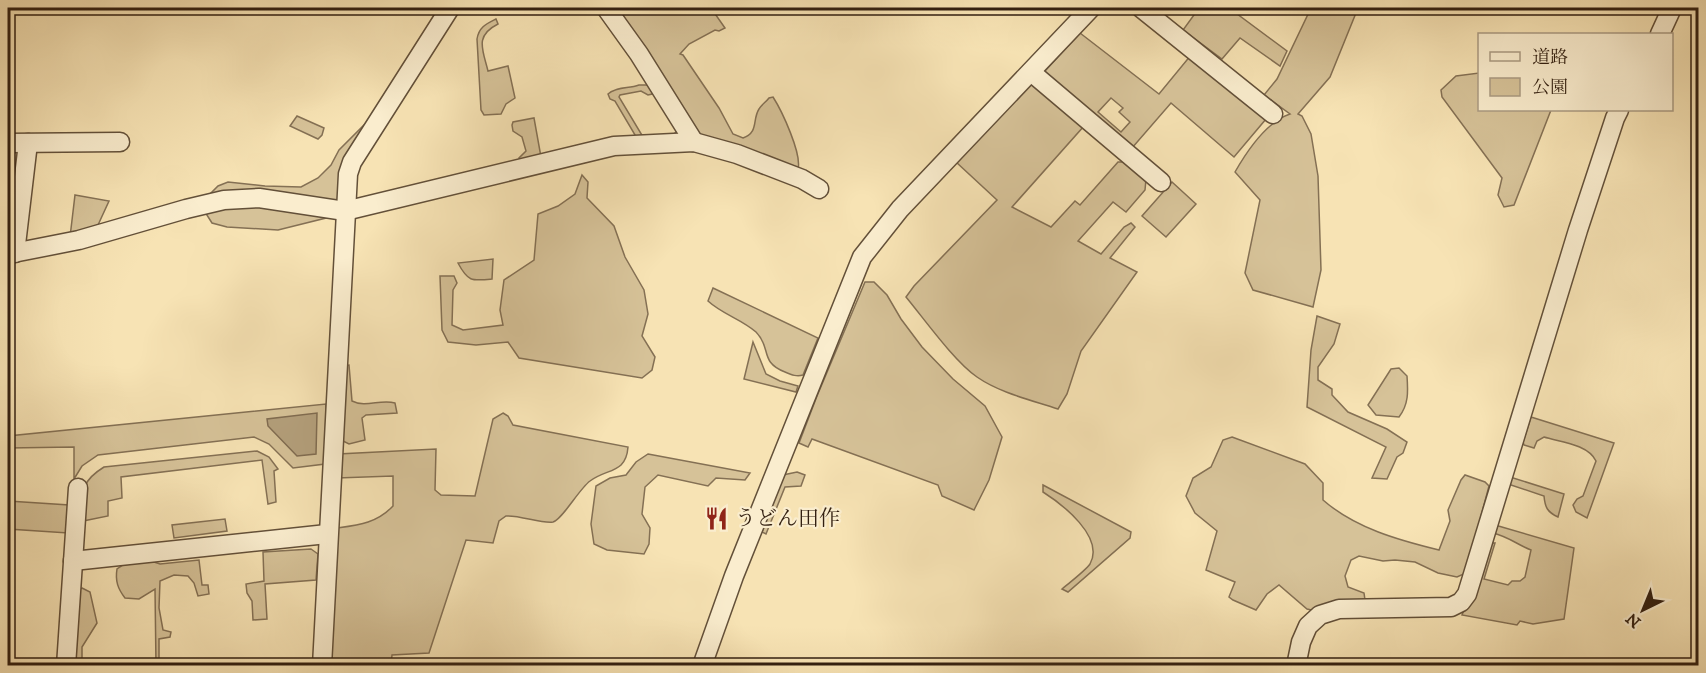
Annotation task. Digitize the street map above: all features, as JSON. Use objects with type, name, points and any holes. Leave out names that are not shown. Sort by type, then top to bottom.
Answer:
[{"type":"street","points":[[322,666],[327,534],[348,174],[352,162],[450,8]]},
{"type":"street","points":[[606,8],[639,54],[694,142]]},
{"type":"street","points":[[702,666],[734,576],[862,257],[900,209],[1091,8]]},
{"type":"street","points":[[1141,8],[1273,114]]},
{"type":"street","points":[[1660,33],[1672,8]]},
{"type":"street","points":[[1031,72],[1161,182]]},
{"type":"street","points":[[1296,666],[1301,642],[1308,626],[1320,615],[1339,609],[1451,607],[1461,602],[1467,594],[1578,230],[1618,111]]},
{"type":"street","points":[[8,143],[120,142]]},
{"type":"street","points":[[28,143],[11,254],[79,240],[224,200],[259,198],[345,211],[614,146],[694,142],[738,154],[802,179],[819,189]]},
{"type":"street","points":[[66,666],[78,488]]},
{"type":"street","points":[[73,561],[327,534]]},
{"type":"green space","points":[[613,8],[711,8],[725,28],[715,30],[689,44],[680,54],[683,55],[719,108],[733,134],[743,138],[748,135],[753,129],[760,108],[769,98],[773,97],[794,143],[798,169],[699,140]]},
{"type":"green space","points":[[1199,8],[1229,8],[1287,51],[1280,66],[1240,38],[1222,59],[1183,30]]},
{"type":"green space","points":[[1311,8],[1358,8],[1330,77],[1298,114],[1302,116],[1311,134],[1318,176],[1321,270],[1313,307],[1253,290],[1245,273],[1260,200],[1235,172],[1265,130],[1290,114],[1264,95],[1277,79]]},
{"type":"green space","points":[[496,19],[498,24],[486,33],[483,39],[484,56],[488,71],[508,66],[515,98],[506,104],[501,114],[484,115],[481,110],[477,39],[481,29]]},
{"type":"green space","points":[[1080,33],[1159,94],[1191,55],[1266,119],[1234,157],[1171,103],[1132,148],[1044,72]],"holes":[[[1111,98],[1123,108],[1119,112],[1130,122],[1121,132],[1098,112]]]},
{"type":"green space","points":[[1478,73],[1478,111],[1551,111],[1514,205],[1504,207],[1498,195],[1502,178],[1442,97],[1441,90],[1456,76]]},
{"type":"green space","points":[[1032,82],[1084,126],[1012,207],[1051,227],[1075,201],[1080,205],[1118,162],[1127,162],[1146,179],[1145,190],[1126,212],[1113,202],[1078,241],[1101,254],[1124,227],[1131,223],[1135,227],[1110,258],[1137,272],[1081,351],[1067,394],[1058,409],[1006,392],[977,377],[949,351],[906,297],[997,200],[956,162]]},
{"type":"green space","points":[[639,85],[649,85],[654,88],[652,94],[648,95],[641,91],[619,97],[643,137],[670,138],[680,128],[682,136],[680,139],[642,140],[635,135],[615,101],[610,99],[608,94]]},
{"type":"green space","points":[[297,116],[324,128],[322,135],[318,139],[290,126]]},
{"type":"green space","points":[[534,118],[541,157],[521,162],[519,158],[526,151],[522,137],[513,131],[512,125],[513,122]]},
{"type":"green space","points":[[371,124],[334,216],[278,230],[227,227],[212,223],[205,212],[204,200],[218,186],[228,182],[301,187],[318,178],[331,165],[339,150],[364,125]]},
{"type":"green space","points":[[582,175],[588,182],[587,198],[614,226],[625,257],[644,290],[648,314],[642,336],[655,357],[652,370],[642,378],[519,358],[508,342],[476,345],[448,342],[442,330],[440,276],[454,276],[457,283],[453,290],[452,325],[463,330],[503,325],[500,310],[504,280],[534,260],[538,214],[558,206],[575,194]]},
{"type":"green space","points":[[1172,182],[1196,204],[1166,237],[1142,216]]},
{"type":"green space","points":[[75,195],[109,201],[98,225],[70,237]]},
{"type":"green space","points":[[493,259],[492,279],[471,279],[458,263]]},
{"type":"green space","points":[[865,282],[874,282],[887,295],[922,347],[953,379],[985,406],[1002,437],[989,480],[974,510],[942,496],[938,485],[812,439],[808,447],[799,443]]},
{"type":"green space","points":[[713,288],[818,338],[803,375],[790,374],[772,364],[756,332],[708,301]]},
{"type":"green space","points":[[1317,316],[1340,324],[1334,344],[1318,367],[1318,380],[1332,389],[1332,395],[1348,412],[1387,429],[1407,442],[1387,479],[1372,478],[1386,447],[1307,407],[1311,350]]},
{"type":"green space","points":[[753,342],[766,374],[798,386],[796,392],[744,379]]},
{"type":"green space","points":[[349,365],[352,401],[363,404],[395,403],[397,413],[366,415],[362,418],[365,440],[349,444],[341,440],[342,366]]},
{"type":"green space","points":[[1399,368],[1407,376],[1405,407],[1399,417],[1376,415],[1368,405],[1391,369]]},
{"type":"green space","points":[[326,404],[325,464],[293,468],[269,444],[254,437],[98,455],[82,466],[74,479],[74,447],[8,448],[8,436]]},
{"type":"green space","points":[[503,413],[508,416],[513,425],[628,447],[624,462],[590,481],[561,516],[553,522],[506,516],[499,521],[493,543],[466,540],[429,653],[392,655],[391,665],[329,666],[337,528],[374,520],[393,506],[393,476],[337,478],[338,454],[436,449],[435,490],[441,495],[475,496],[493,419]]},
{"type":"green space","points":[[1531,417],[1614,443],[1587,518],[1576,512],[1573,505],[1583,496],[1596,461],[1592,455],[1580,447],[1544,437],[1537,441],[1534,448],[1524,445]]},
{"type":"green space","points":[[1232,437],[1305,464],[1323,483],[1323,500],[1349,518],[1378,532],[1439,550],[1450,521],[1448,510],[1461,480],[1465,475],[1485,482],[1489,486],[1466,573],[1457,577],[1438,573],[1415,562],[1383,561],[1359,556],[1351,560],[1345,576],[1348,587],[1364,593],[1365,600],[1334,615],[1307,609],[1279,585],[1267,594],[1256,610],[1233,600],[1229,597],[1235,582],[1206,570],[1217,531],[1195,513],[1186,496],[1193,478],[1211,467],[1223,440]]},
{"type":"green space","points":[[257,451],[269,457],[278,469],[274,471],[276,502],[268,504],[262,460],[121,477],[122,498],[108,501],[108,516],[83,521],[83,496],[86,484],[104,467]]},
{"type":"green space","points":[[648,454],[750,473],[745,480],[716,478],[708,486],[658,475],[645,487],[642,514],[650,528],[649,544],[644,554],[607,550],[594,544],[591,524],[596,486],[610,478],[626,475],[636,462]]},
{"type":"green space","points":[[797,472],[805,475],[801,486],[785,487],[766,534],[762,532],[783,475]]},
{"type":"green space","points":[[1510,477],[1564,494],[1558,517],[1547,509],[1544,496],[1508,484]]},
{"type":"green space","points":[[1043,485],[1131,532],[1130,538],[1068,592],[1062,589],[1090,564],[1093,554],[1092,543],[1079,522],[1043,492]]},
{"type":"green space","points":[[8,501],[69,505],[68,533],[8,529]]},
{"type":"green space","points":[[225,519],[227,531],[174,538],[172,525]]},
{"type":"green space","points":[[1495,525],[1574,548],[1564,619],[1533,624],[1520,621],[1517,625],[1462,615],[1490,543],[1495,543],[1484,579],[1508,585],[1512,581],[1520,581],[1525,577],[1531,550],[1493,533]]},
{"type":"green space","points":[[311,549],[318,554],[316,580],[265,584],[267,619],[253,620],[252,601],[247,593],[246,584],[264,581],[263,552]]},
{"type":"green space","points":[[199,560],[202,585],[208,585],[209,594],[198,596],[194,583],[188,576],[174,575],[160,581],[159,608],[163,630],[171,632],[170,637],[159,639],[159,665],[156,665],[155,589],[139,599],[125,598],[118,585],[117,569],[123,565],[151,561],[160,564]]},
{"type":"green space","points":[[82,588],[90,592],[97,623],[82,647],[82,665],[69,666],[74,592]]},
{"type":"shaded area","points":[[317,413],[316,454],[297,456],[268,426],[267,419]]},
{"type":"place","name":"うどん田作","points":[[717,519]]}]
